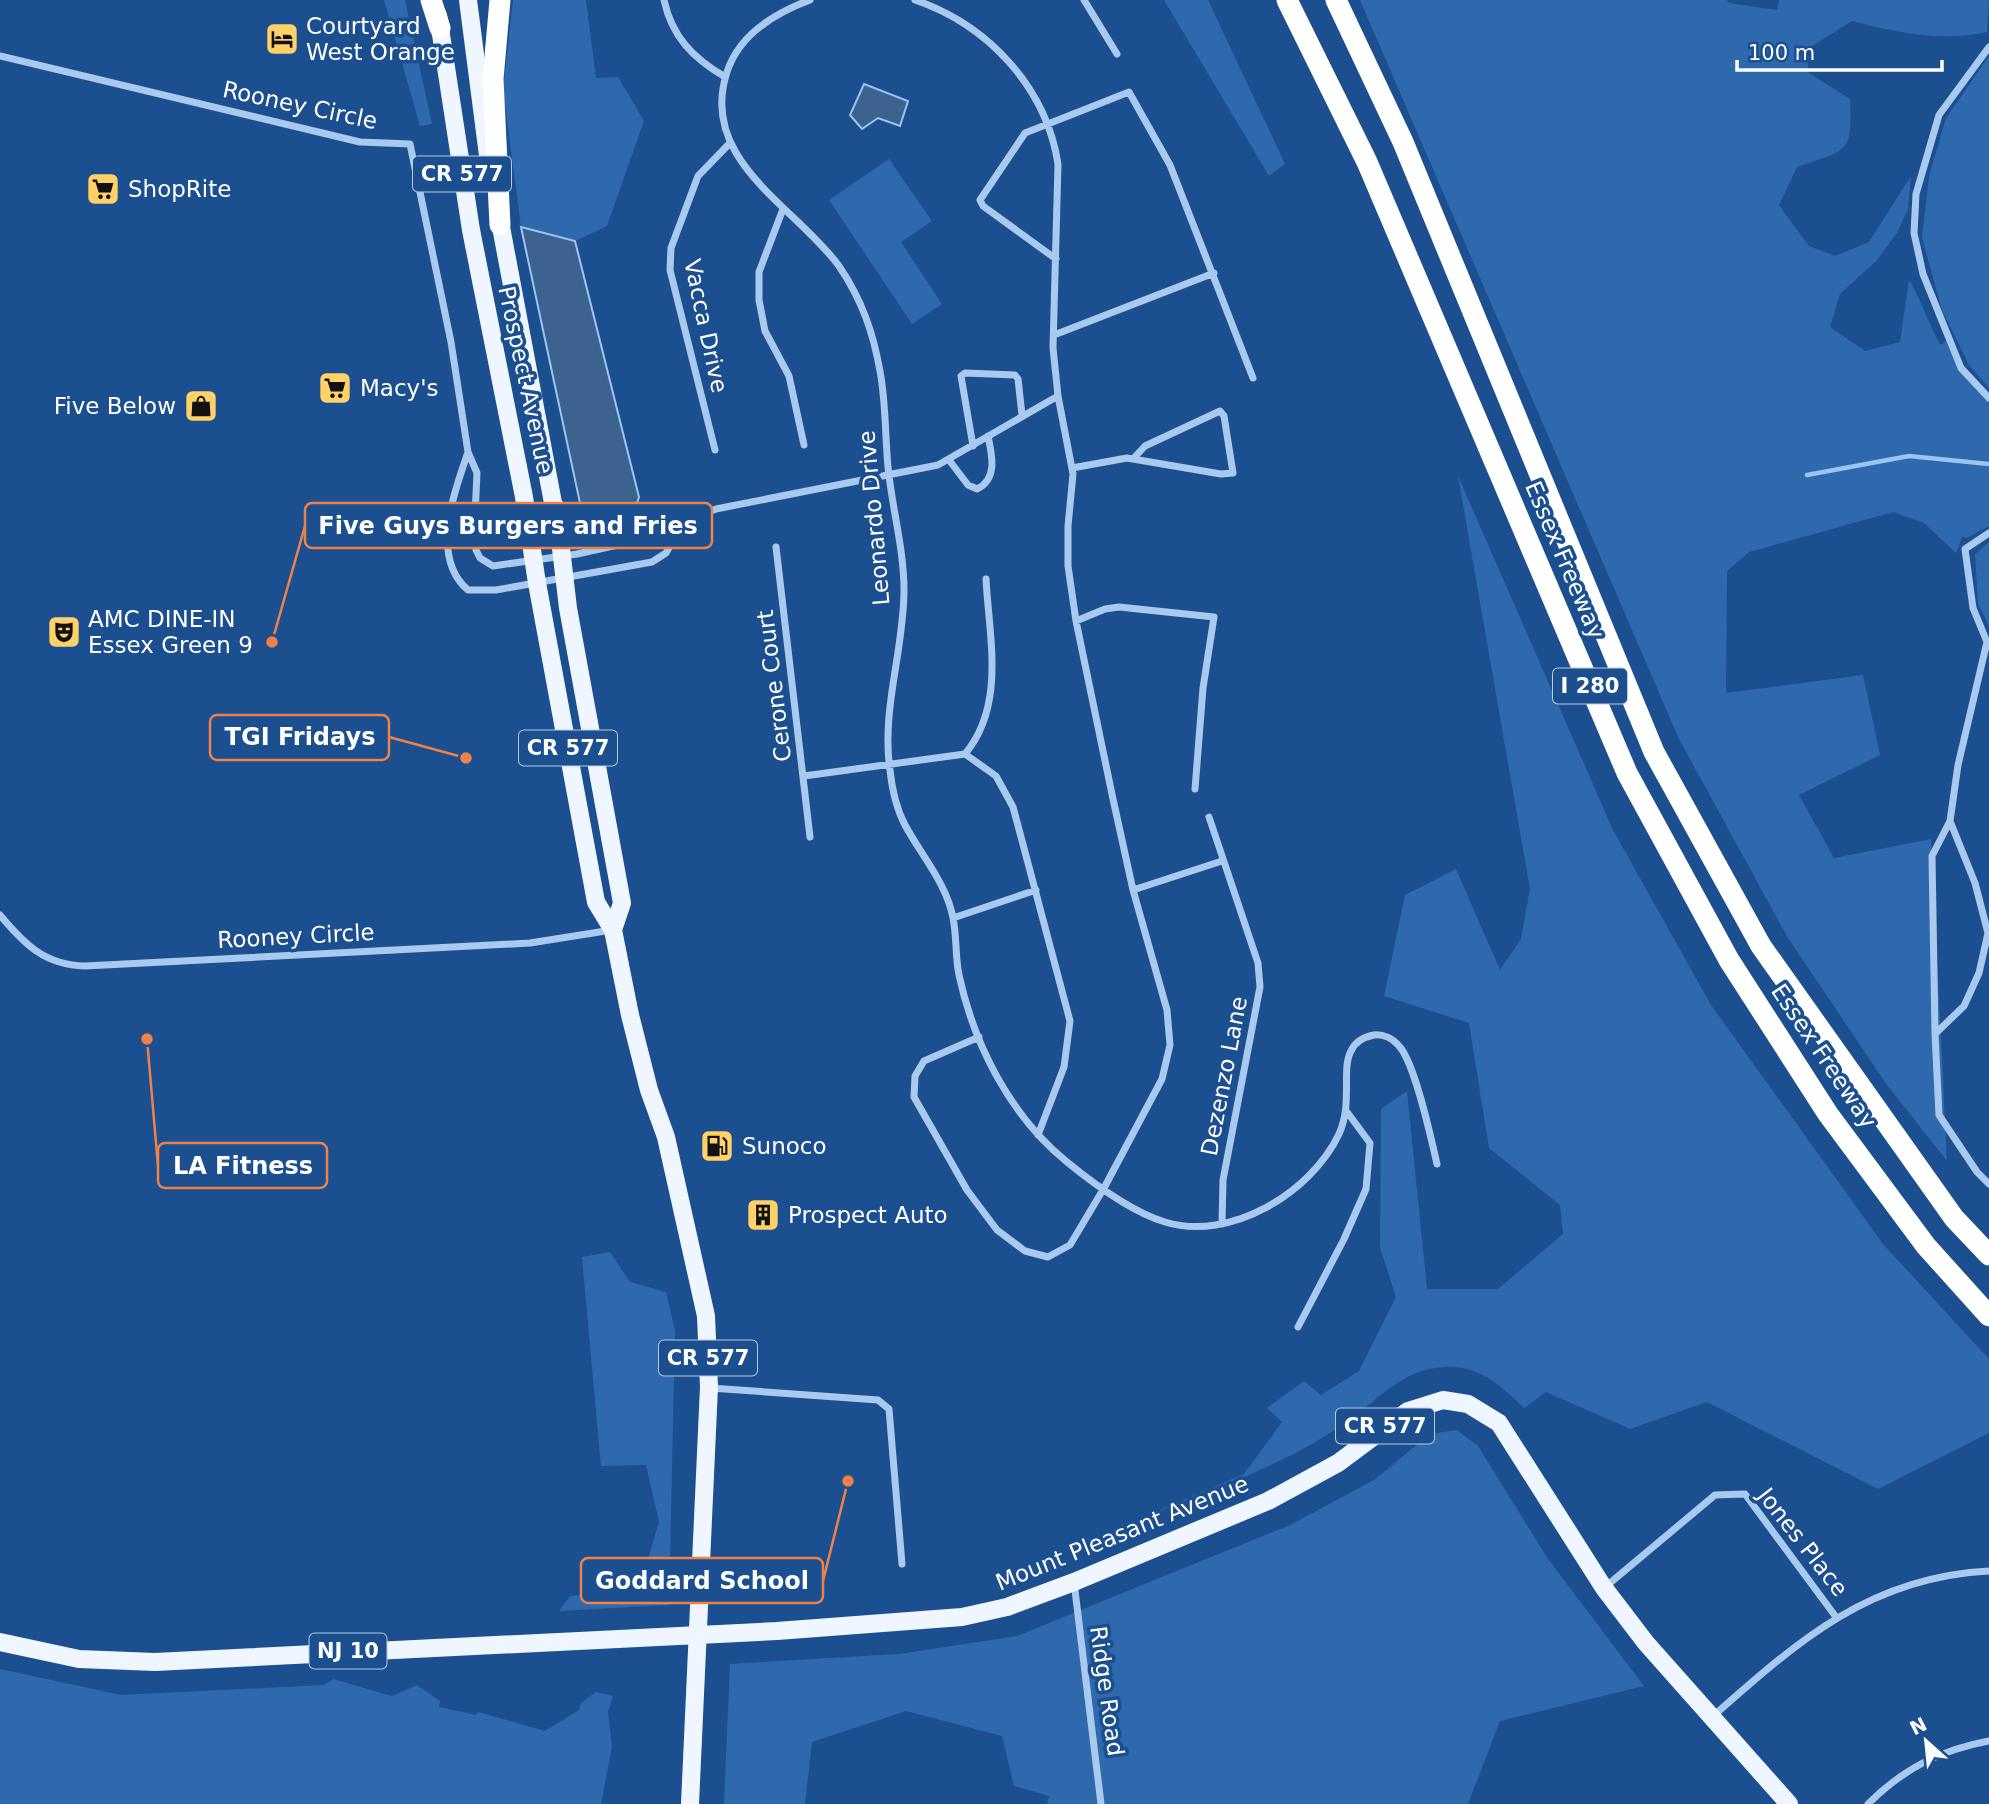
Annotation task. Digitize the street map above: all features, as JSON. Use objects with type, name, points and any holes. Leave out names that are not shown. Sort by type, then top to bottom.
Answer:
[{"type":"highway","points":[[431,0],[440,28]]},
{"type":"highway","points":[[500,0],[493,79],[500,225]]},
{"type":"highway","name":"Essex Freeway","points":[[1287,0],[1367,162],[1627,773],[1729,960],[1828,1114],[1926,1246],[1989,1316]]},
{"type":"highway","name":"Essex Freeway","points":[[1336,0],[1403,142],[1654,752],[1761,946],[1946,1207],[1989,1255]]},
{"type":"main road","name":"Prospect Avenue","points":[[436,0],[471,230],[524,497],[537,583],[596,902],[613,930],[630,1015],[649,1090],[666,1137],[706,1316],[709,1387],[690,1804]]},
{"type":"main road","name":"Prospect Avenue","points":[[468,0],[481,115],[622,903],[613,930]]},
{"type":"main road","name":"Mount Pleasant Avenue","points":[[0,1643],[79,1659],[117,1662],[905,1624],[961,1617],[1007,1607],[1074,1582],[1268,1501],[1338,1463],[1408,1411],[1443,1400],[1468,1404],[1499,1423],[1604,1588],[1646,1643],[1789,1804]]},
{"type":"street","points":[[664,0],[674,31],[686,48],[698,62],[725,77]]},
{"type":"street","name":"Leonardo Drive","points":[[810,0],[765,23],[746,38],[731,58],[721,89],[721,125],[730,143],[783,209],[834,260],[857,294],[873,330],[882,380],[889,476],[904,587],[891,700],[889,765],[902,821],[946,895],[953,918],[959,976],[979,1037],[1016,1107],[1038,1135],[1067,1163],[1162,1221],[1200,1227],[1222,1224],[1286,1196],[1323,1162],[1336,1140],[1347,1112],[1347,1067],[1351,1049],[1365,1038],[1374,1035],[1392,1040],[1405,1054],[1429,1128],[1437,1164]]},
{"type":"street","points":[[915,0],[927,2],[970,27],[991,44],[1029,88],[1049,124],[1058,164],[1054,335],[1058,396],[1072,468],[1068,553],[1076,621],[1133,890],[1167,1010],[1170,1045],[1162,1079],[1104,1188],[1070,1245],[1048,1257],[1025,1251],[997,1230],[967,1189],[914,1097],[915,1076],[924,1061],[979,1037]]},
{"type":"street","points":[[1084,0],[1117,54]]},
{"type":"street","points":[[1989,47],[1939,115],[1916,194],[1914,233],[1923,274],[1961,368],[1989,398]]},
{"type":"street","name":"Rooney Circle","points":[[0,56],[360,142],[410,144],[451,342],[468,452],[477,473],[474,537],[481,558],[494,566],[562,557],[636,541],[682,525],[716,509],[756,499],[889,476],[949,460],[1058,396]]},
{"type":"street","points":[[1056,259],[983,206],[980,200],[1025,134],[1129,92],[1170,165],[1253,378]]},
{"type":"street","name":"Vacca Drive","points":[[715,450],[670,270],[671,248],[698,176],[730,143]]},
{"type":"street","points":[[783,209],[759,272],[759,300],[765,331],[789,376],[804,445]]},
{"type":"street","points":[[1054,335],[1214,274]]},
{"type":"street","points":[[973,446],[961,376],[965,373],[1015,375],[1018,379],[1022,415]]},
{"type":"street","points":[[1072,468],[1105,460],[1133,459],[1221,474],[1233,473],[1224,416],[1220,411],[1145,446],[1133,459]]},
{"type":"street","points":[[949,460],[968,485],[977,489],[985,485],[992,473],[988,436]]},
{"type":"street","name":"Rooney Circle","points":[[468,452],[447,515],[450,552],[458,580],[468,590],[481,592],[537,583]]},
{"type":"street","points":[[551,498],[588,523],[636,541]]},
{"type":"street","points":[[537,583],[652,562],[666,553],[682,525]]},
{"type":"street","points":[[1989,533],[1965,549],[1973,608],[1988,641],[1958,765],[1950,821],[1932,856],[1939,1115],[1977,1172],[1989,1184]]},
{"type":"street","name":"Cerone Court","points":[[776,547],[804,776],[965,754]]},
{"type":"street","points":[[986,579],[992,695],[978,738],[965,754],[983,764],[1006,789],[1070,1021],[1064,1067],[1038,1135]]},
{"type":"street","points":[[1076,621],[1105,609],[1119,607],[1214,617],[1203,688],[1195,789]]},
{"type":"street","points":[[804,776],[810,837]]},
{"type":"street","name":"Dezenzo Lane","points":[[1209,817],[1258,963],[1260,987],[1223,1180],[1222,1224]]},
{"type":"street","points":[[1935,1034],[1964,1006],[1979,973],[1987,933],[1975,883],[1950,821]]},
{"type":"street","points":[[1133,890],[1222,861]]},
{"type":"street","points":[[953,918],[1036,890]]},
{"type":"street","name":"Rooney Circle","points":[[0,915],[24,944],[37,954],[68,965],[85,966],[530,943],[613,930]]},
{"type":"street","points":[[1298,1327],[1344,1240],[1366,1189],[1370,1143],[1347,1112]]},
{"type":"street","points":[[709,1387],[878,1400],[889,1409],[902,1564]]},
{"type":"street","name":"Jones Place","points":[[1604,1588],[1715,1495],[1745,1494],[1836,1617]]},
{"type":"street","points":[[1712,1718],[1789,1650],[1836,1617],[1895,1590],[1932,1579],[1989,1570]]},
{"type":"street","name":"Ridge Road","points":[[1074,1582],[1101,1804]]},
{"type":"street","points":[[1868,1804],[1886,1786],[1917,1764],[1954,1747],[1989,1741]]},
{"type":"shaded area","points":[[384,0],[405,0],[432,124],[420,126]]},
{"type":"shaded area","points":[[513,0],[586,0],[596,78],[618,77],[644,121],[607,226],[575,241],[521,227],[503,89]]},
{"type":"shaded area","points":[[1164,0],[1208,0],[1285,164],[1269,176]]},
{"type":"shaded area","points":[[1360,0],[1727,0],[1729,3],[1777,10],[1779,0],[1989,0],[1987,32],[1953,36],[1920,35],[1852,21],[1806,50],[1809,73],[1850,99],[1850,131],[1843,148],[1836,153],[1797,167],[1779,205],[1809,246],[1835,256],[1869,242],[1911,176],[1908,209],[1897,233],[1877,260],[1840,294],[1830,327],[1865,351],[1900,342],[1909,280],[1941,345],[1946,341],[1958,369],[1989,403],[1989,526],[1967,538],[1962,537],[1956,553],[1924,523],[1893,512],[1749,552],[1727,571],[1726,693],[1863,675],[1880,755],[1799,795],[1834,858],[1931,839],[1947,1161],[1887,1085],[1788,938],[1679,739]]},
{"type":"shaded area","points":[[1989,56],[1989,388],[1969,365],[1942,310],[1922,238],[1929,176],[1946,118]]},
{"type":"shaded area","points":[[864,84],[908,101],[900,126],[878,118],[862,129],[850,115]]},
{"type":"shaded area","points":[[889,159],[932,221],[901,242],[942,304],[912,324],[829,200]]},
{"type":"shaded area","points":[[521,227],[575,241],[639,497],[631,522],[580,503]]},
{"type":"shaded area","points":[[1458,476],[1613,830],[1711,1005],[1883,1244],[1989,1359],[1989,1433],[1878,1489],[1707,1402],[1630,1429],[1546,1392],[1524,1408],[1499,1385],[1481,1374],[1447,1367],[1416,1373],[1402,1380],[1338,1428],[1290,1456],[1134,1521],[1244,1474],[1282,1422],[1267,1408],[1304,1381],[1321,1395],[1359,1371],[1396,1297],[1380,1248],[1381,1109],[1407,1091],[1427,1289],[1498,1289],[1563,1234],[1560,1205],[1489,1148],[1469,1023],[1384,996],[1405,895],[1456,869],[1500,970],[1521,939],[1530,889]]},
{"type":"shaded area","points":[[1989,542],[1989,626],[1978,604],[1975,554]]},
{"type":"shaded area","points":[[610,1252],[630,1282],[666,1292],[675,1331],[669,1605],[559,1611],[570,1596],[639,1590],[659,1522],[646,1465],[601,1466],[582,1257]]},
{"type":"shaded area","points":[[1457,1430],[1478,1446],[1548,1559],[1644,1686],[1500,1721],[1468,1804],[1047,1804],[1049,1796],[1014,1786],[1002,1736],[906,1711],[812,1742],[805,1804],[724,1804],[730,1664],[899,1654],[1017,1636],[1290,1525],[1374,1480],[1430,1434]]},
{"type":"shaded area","points":[[0,1669],[121,1695],[324,1685],[333,1679],[392,1696],[417,1685],[440,1701],[439,1707],[476,1715],[478,1712],[545,1731],[579,1710],[581,1703],[596,1692],[613,1696],[608,1712],[612,1747],[601,1804],[0,1804]]},
{"type":"waterway","points":[[1807,475],[1909,456],[1989,464]]},
{"type":"place","name":"Courtyard West Orange","points":[[282,39]]},
{"type":"place","name":"ShopRite","points":[[103,189]]},
{"type":"place","name":"Macy's","points":[[335,388]]},
{"type":"place","name":"Five Below","points":[[201,406]]},
{"type":"place","name":"AMC DINE-IN Essex Green 9","points":[[64,632]]},
{"type":"place","name":"Five Guys Burgers and Fries","points":[[272,642]]},
{"type":"place","name":"TGI Fridays","points":[[466,758]]},
{"type":"place","name":"LA Fitness","points":[[147,1039]]},
{"type":"place","name":"Sunoco","points":[[717,1146]]},
{"type":"place","name":"Prospect Auto","points":[[763,1215]]},
{"type":"place","name":"Goddard School","points":[[848,1481]]}]
